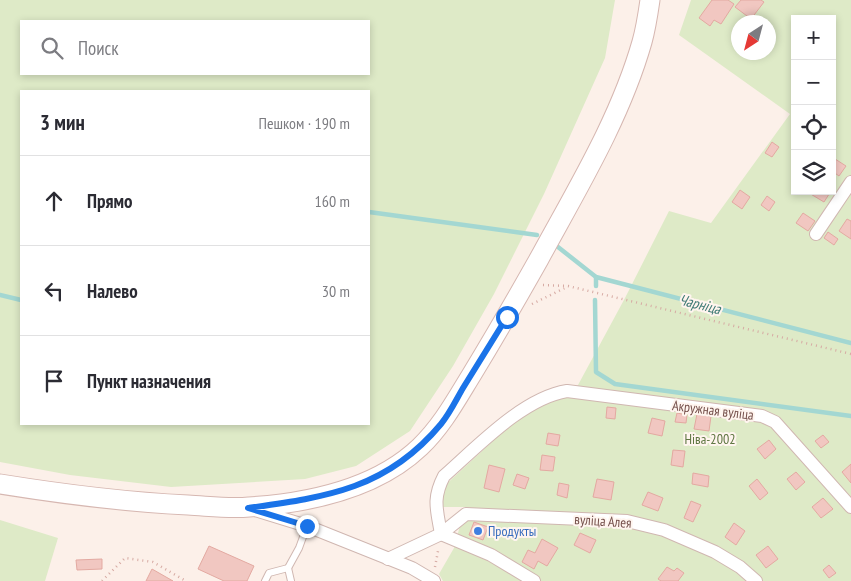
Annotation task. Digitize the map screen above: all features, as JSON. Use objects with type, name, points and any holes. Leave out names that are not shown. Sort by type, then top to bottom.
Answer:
[{"type":"street","points":[[0,484],[48,492],[145,503],[248,508],[305,500],[353,488],[378,477],[401,463],[420,447],[442,422],[507,317],[525,284],[614,118],[642,40],[650,0]]},
{"type":"street","points":[[816,234],[851,182]]},
{"type":"street","name":"Акружная вуліца","points":[[441,534],[435,503],[444,476],[518,413],[544,397],[567,391],[762,416],[775,422],[780,427],[851,507]]},
{"type":"street","points":[[248,508],[307,526],[412,568],[433,580]]},
{"type":"street","name":"вуліца Алея","points":[[441,534],[466,514],[627,521],[664,530],[715,552],[740,567],[756,581]]},
{"type":"street","points":[[388,559],[441,534],[491,555],[534,581]]},
{"type":"lane","points":[[265,581],[270,573],[288,568],[300,548],[307,526]]},
{"type":"lane","points":[[288,568],[291,581]]},
{"type":"path","points":[[525,284],[568,286],[851,354]]},
{"type":"path","points":[[507,317],[568,286]]},
{"type":"path","points":[[433,580],[441,534]]},
{"type":"path","points":[[102,581],[125,558],[153,562],[186,581]]},
{"type":"green space","points":[[0,0],[615,0],[605,58],[544,194],[494,294],[453,366],[410,431],[356,466],[305,479],[171,487],[70,475],[0,462]]},
{"type":"green space","name":"Ніва-2002","points":[[691,0],[851,0],[851,581],[443,581],[439,574],[454,548],[465,507],[443,507],[441,489],[537,400],[578,385],[669,211],[711,223],[790,114],[679,35]]},
{"type":"green space","points":[[0,520],[58,538],[45,581],[0,581]]},
{"type":"building","points":[[712,0],[728,0],[734,4],[721,24],[714,20],[710,26],[699,18]]},
{"type":"building","points":[[741,0],[761,0],[764,2],[754,15],[746,15],[735,7]]},
{"type":"building","points":[[772,142],[779,147],[772,157],[765,153]]},
{"type":"building","points":[[836,160],[846,166],[839,176],[836,174]]},
{"type":"building","points":[[740,190],[750,197],[742,209],[732,202]]},
{"type":"building","points":[[812,195],[828,195],[824,202]]},
{"type":"building","points":[[767,196],[775,202],[769,211],[761,205]]},
{"type":"building","points":[[803,213],[815,221],[808,231],[796,223]]},
{"type":"building","points":[[847,219],[851,221],[851,239],[839,231]]},
{"type":"building","points":[[828,232],[838,239],[834,245],[824,238]]},
{"type":"building","points":[[607,407],[616,408],[615,419],[606,418]]},
{"type":"building","points":[[677,413],[687,415],[686,423],[675,422]]},
{"type":"building","points":[[697,414],[711,416],[709,431],[694,429]]},
{"type":"building","points":[[652,418],[665,421],[662,436],[648,433]]},
{"type":"building","points":[[548,433],[560,435],[558,446],[546,444]]},
{"type":"building","points":[[823,435],[829,442],[821,448],[815,441]]},
{"type":"building","points":[[769,440],[776,449],[765,459],[757,449]]},
{"type":"building","points":[[673,450],[685,451],[683,467],[671,465]]},
{"type":"building","points":[[542,455],[555,457],[553,471],[540,470]]},
{"type":"building","points":[[851,464],[851,483],[842,472]]},
{"type":"building","points":[[489,465],[505,469],[499,492],[484,488]]},
{"type":"building","points":[[796,472],[805,482],[796,490],[787,479]]},
{"type":"building","points":[[693,473],[709,476],[708,487],[692,484]]},
{"type":"building","points":[[517,474],[529,478],[525,489],[513,485]]},
{"type":"building","points":[[597,479],[614,482],[611,500],[593,497]]},
{"type":"building","points":[[757,479],[768,493],[760,500],[749,486]]},
{"type":"building","points":[[559,483],[569,485],[567,498],[557,495]]},
{"type":"building","points":[[648,492],[663,498],[658,511],[642,505]]},
{"type":"building","points":[[823,498],[833,509],[821,518],[812,507]]},
{"type":"building","points":[[691,501],[701,505],[693,522],[684,518]]},
{"type":"building","name":"Продукты","points":[[474,522],[488,527],[483,540],[469,535]]},
{"type":"building","points":[[734,523],[745,531],[736,545],[725,537]]},
{"type":"building","points":[[580,533],[596,540],[590,553],[574,545]]},
{"type":"building","points":[[542,539],[558,548],[547,566],[538,561],[534,569],[522,562],[528,550],[535,553]]},
{"type":"building","points":[[209,546],[254,566],[247,581],[224,581],[198,569]]},
{"type":"building","points":[[768,546],[778,559],[766,568],[756,555]]},
{"type":"building","points":[[102,559],[102,569],[77,570],[76,560]]},
{"type":"building","points":[[829,565],[836,573],[829,578],[823,570]]},
{"type":"building","points":[[667,567],[674,571],[677,568],[684,573],[678,581],[661,581],[658,579]]},
{"type":"building","points":[[152,569],[173,581],[146,581]]},
{"type":"waterway","name":"Чарніца","points":[[370,212],[537,235]]},
{"type":"waterway","name":"Чарніца","points":[[558,247],[596,277],[851,343]]},
{"type":"waterway","points":[[596,277],[596,286]]},
{"type":"waterway","name":"Чарніца","points":[[0,295],[20,300]]},
{"type":"waterway","points":[[595,300],[596,372],[615,384],[851,416]]},
{"type":"place","name":"Продукты","points":[[478,531]]},
{"type":"route","points":[[307,526],[248,508],[305,500],[353,488],[378,477],[401,463],[420,447],[442,422],[507,317]]}]
